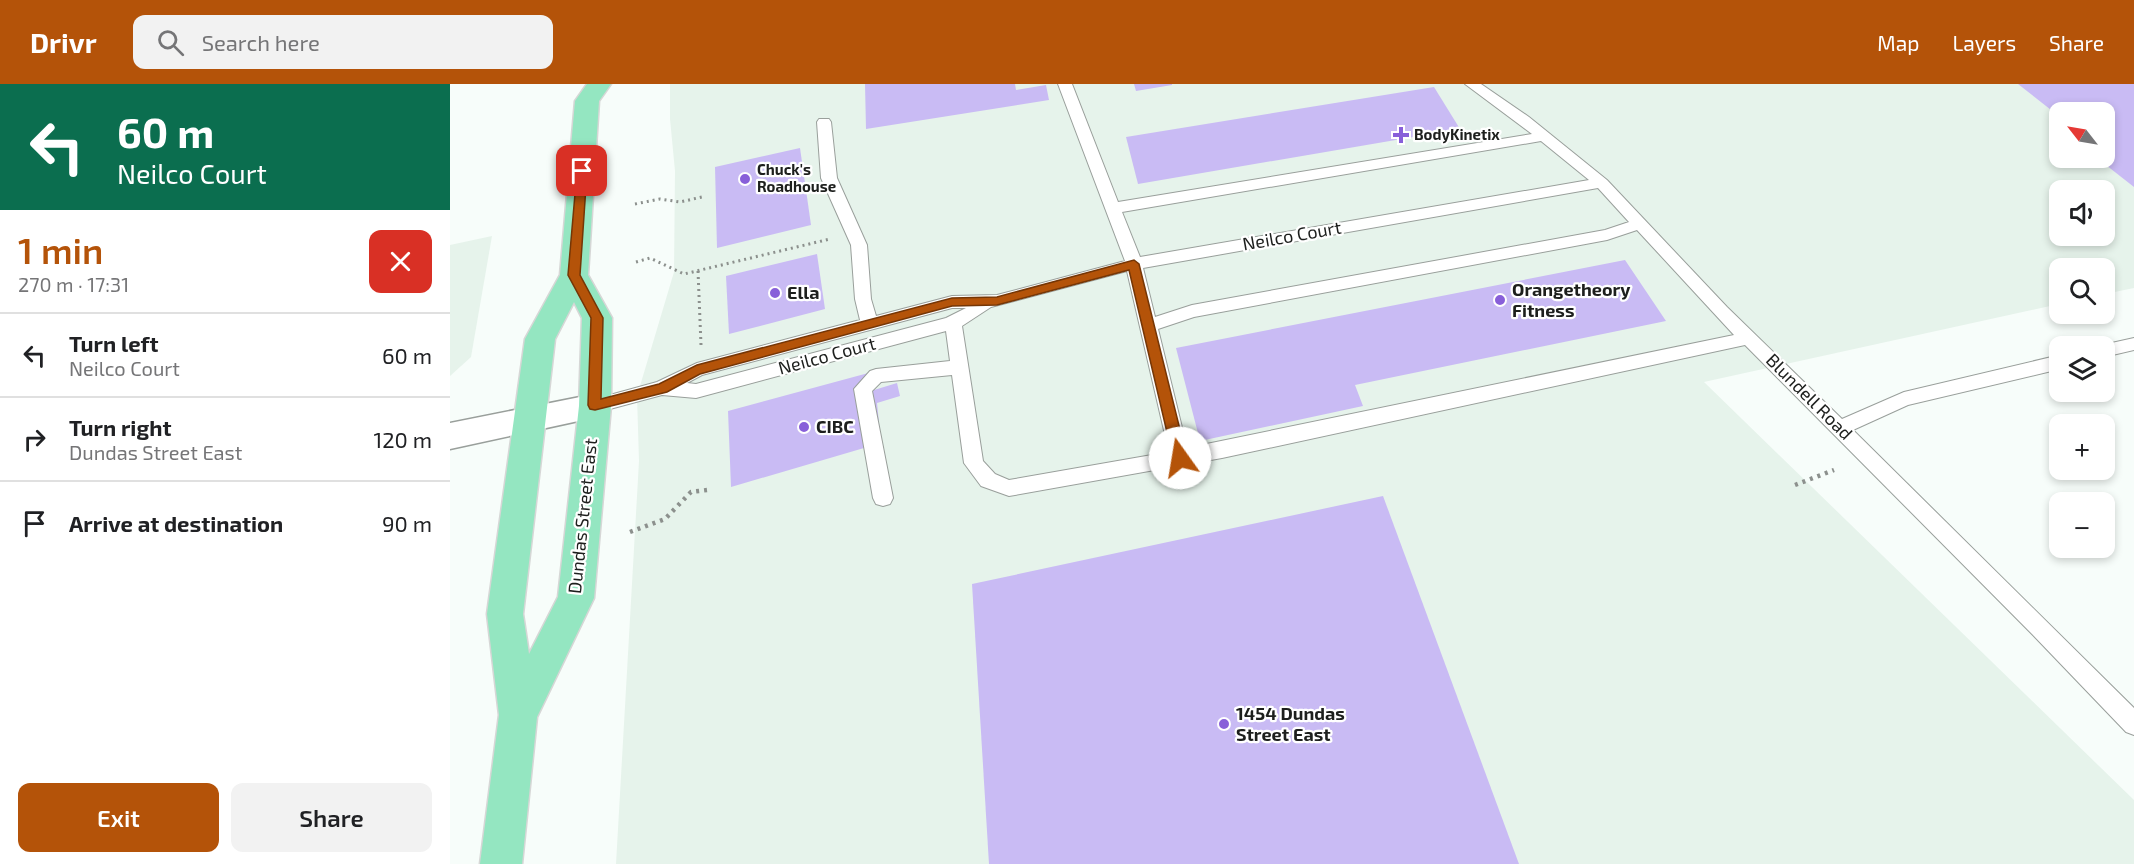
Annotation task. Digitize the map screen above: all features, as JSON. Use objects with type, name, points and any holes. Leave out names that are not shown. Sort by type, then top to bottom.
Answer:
[{"type":"main road","name":"Dundas Street East","points":[[501,864],[518,715],[505,614],[540,339],[574,275],[586,90]]},
{"type":"main road","name":"Dundas Street East","points":[[518,715],[576,598],[595,405],[597,318],[574,275]]},
{"type":"street","name":"Neilco Court","points":[[450,436],[595,405]]},
{"type":"lane","points":[[1065,84],[1134,264],[1180,458]]},
{"type":"lane","name":"Blundell Road","points":[[1472,84],[1544,136],[1602,183],[1749,338],[2040,627],[2134,724]]},
{"type":"lane","points":[[824,122],[829,178],[859,245],[863,299],[870,324]]},
{"type":"lane","points":[[1113,208],[1544,136]]},
{"type":"lane","name":"Neilco Court","points":[[595,405],[662,388],[702,369],[952,302],[986,302],[1134,264],[1602,183]]},
{"type":"lane","points":[[1149,326],[1192,311],[1606,235],[1639,224]]},
{"type":"lane","name":"Neilco Court","points":[[662,388],[696,391],[959,321],[986,302]]},
{"type":"lane","points":[[953,321],[974,463],[982,476],[990,482],[1009,488],[1180,458],[1749,338]]},
{"type":"lane","points":[[2115,348],[2134,344]]},
{"type":"lane","points":[[1840,428],[1904,399],[2049,365]]},
{"type":"lane","points":[[883,498],[863,389],[876,376],[961,367]]},
{"type":"path","points":[[635,204],[660,199],[680,202],[702,197]]},
{"type":"path","points":[[636,262],[650,258],[684,274],[830,239]]},
{"type":"path","points":[[698,271],[702,369]]},
{"type":"path","points":[[1795,485],[1834,470]]},
{"type":"path","points":[[630,532],[665,519],[691,492],[707,490]]},
{"type":"shaded area","points":[[670,84],[2134,84],[2134,288],[2115,292],[2115,258],[2049,258],[2049,306],[1704,382],[2134,800],[2134,864],[616,864],[639,461],[637,396],[674,272],[675,171],[670,119]]},
{"type":"shaded area","points":[[492,236],[471,357],[450,376],[450,245]]},
{"type":"building","points":[[865,84],[1015,84],[1016,90],[1046,85],[1049,100],[866,129]]},
{"type":"building","points":[[1134,84],[1172,84],[1172,85],[1136,91]]},
{"type":"building","points":[[2018,84],[2134,84],[2134,187],[2110,168],[2115,168],[2115,102],[2049,102],[2049,108]]},
{"type":"building","points":[[1434,87],[1460,129],[1138,184],[1126,137]]},
{"type":"building","points":[[800,148],[811,225],[717,248],[715,167]]},
{"type":"building","name":"Ella","points":[[817,254],[825,309],[729,334],[726,276]]},
{"type":"building","points":[[1625,260],[1666,321],[1355,385],[1363,406],[1200,441],[1176,348]]},
{"type":"building","name":"CIBC","points":[[872,372],[874,390],[897,383],[900,396],[877,403],[881,443],[731,487],[728,411]]},
{"type":"building","name":"1454 Dundas Street East","points":[[1383,496],[1519,864],[989,864],[972,584]]},
{"type":"place","name":"BodyKinetix","points":[[1401,135]]},
{"type":"place","name":"Chuck's Roadhouse","points":[[745,179]]},
{"type":"place","name":"Ella","points":[[775,293]]},
{"type":"place","name":"Orangetheory Fitness","points":[[1500,300]]},
{"type":"place","name":"CIBC","points":[[804,427]]},
{"type":"place","name":"1454 Dundas Street East","points":[[1224,724]]},
{"type":"route","points":[[582,171],[574,275],[597,318],[595,405],[662,388],[697,370],[952,302],[997,301],[1134,264],[1180,458]]}]
